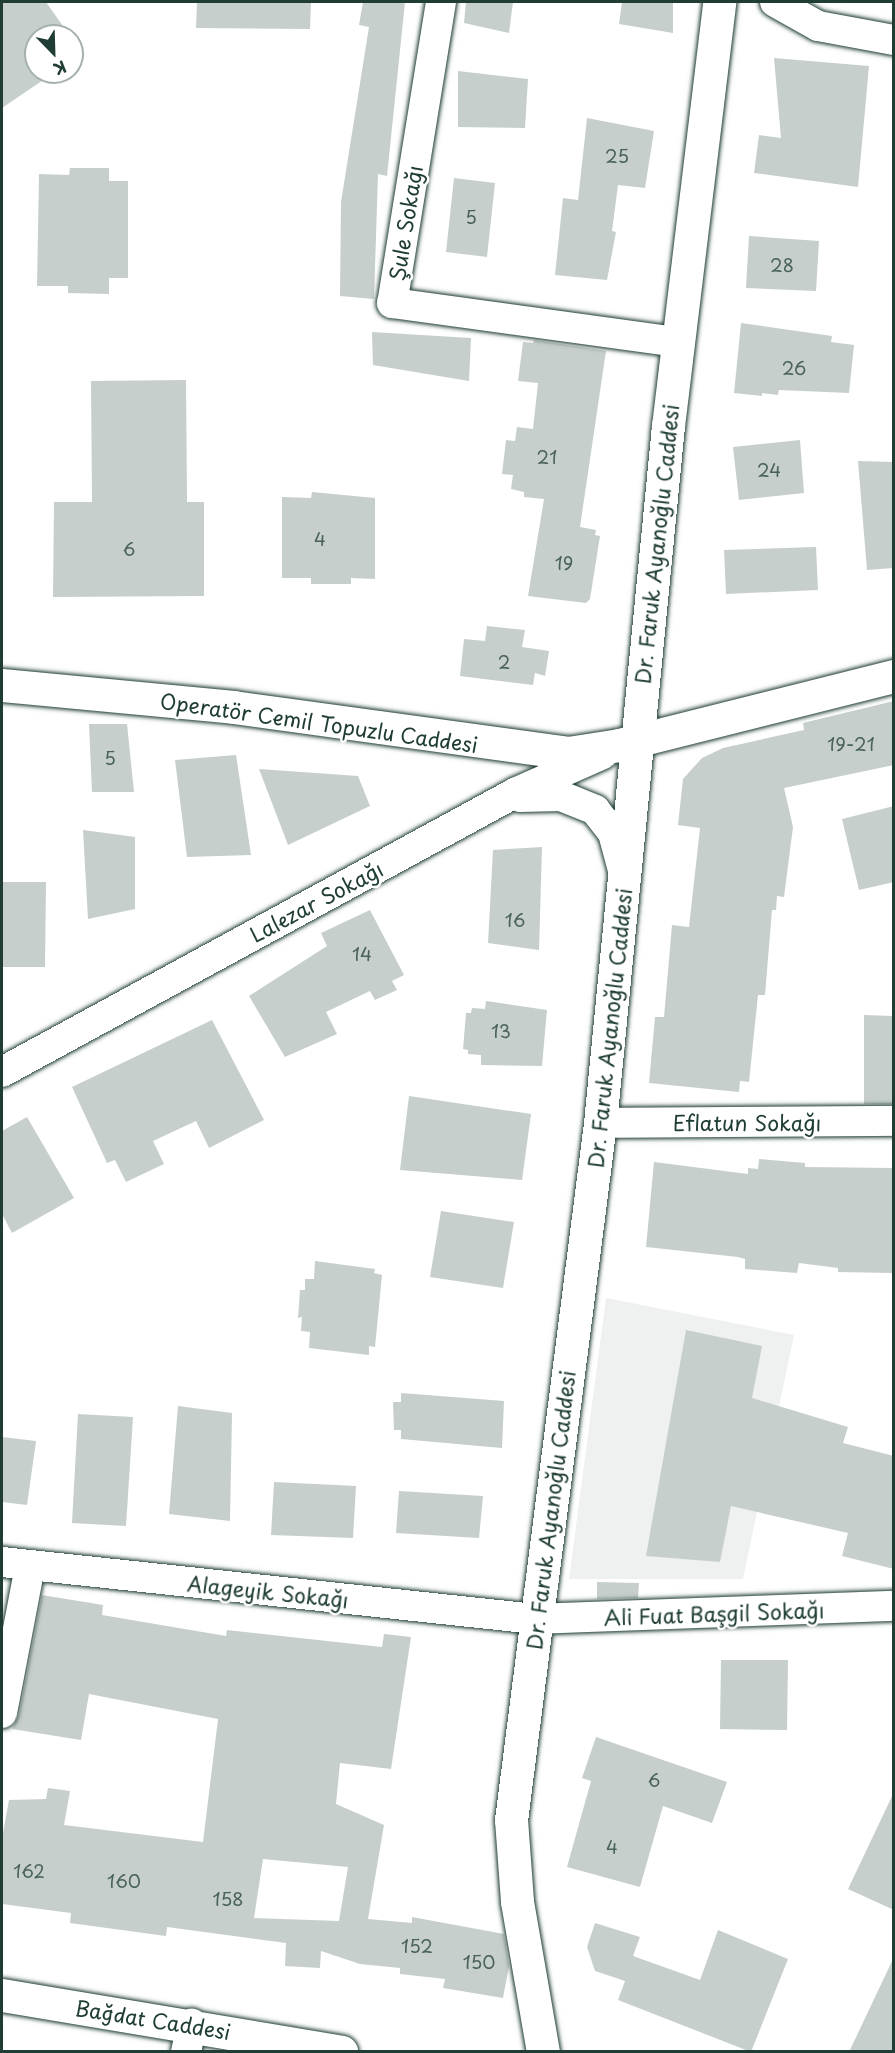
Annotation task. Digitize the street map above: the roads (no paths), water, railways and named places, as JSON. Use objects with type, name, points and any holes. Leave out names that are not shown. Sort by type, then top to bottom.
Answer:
[{"type":"street","name":"Şule Sokağı","points":[[441,2],[393,303],[678,342]]},
{"type":"street","name":"Dr. Faruk Ayanoğlu Caddesi","points":[[543,2052],[517,1901],[511,1820],[600,1123],[625,887],[635,740],[678,342],[719,2]]},
{"type":"street","points":[[775,2],[818,26],[894,40]]},
{"type":"street","name":"Operatör Cemil Topuzlu Caddesi","points":[[2,685],[244,708],[546,752],[579,753],[894,676]]},
{"type":"street","name":"Lalezar Sokağı","points":[[2,1072],[502,800],[635,740]]},
{"type":"street","points":[[502,800],[561,796],[595,810],[613,833],[625,887]]},
{"type":"street","name":"Eflatun Sokağı","points":[[600,1123],[894,1121]]},
{"type":"street","points":[[2,1713],[16,1564]]},
{"type":"street","name":"Alageyik Sokağı","points":[[16,1564],[535,1619]]},
{"type":"street","name":"Ali Fuat Başgil Sokağı","points":[[535,1619],[894,1606]]},
{"type":"street","name":"Bağdat Caddesi","points":[[2,1995],[189,2038],[340,2052]]}]
